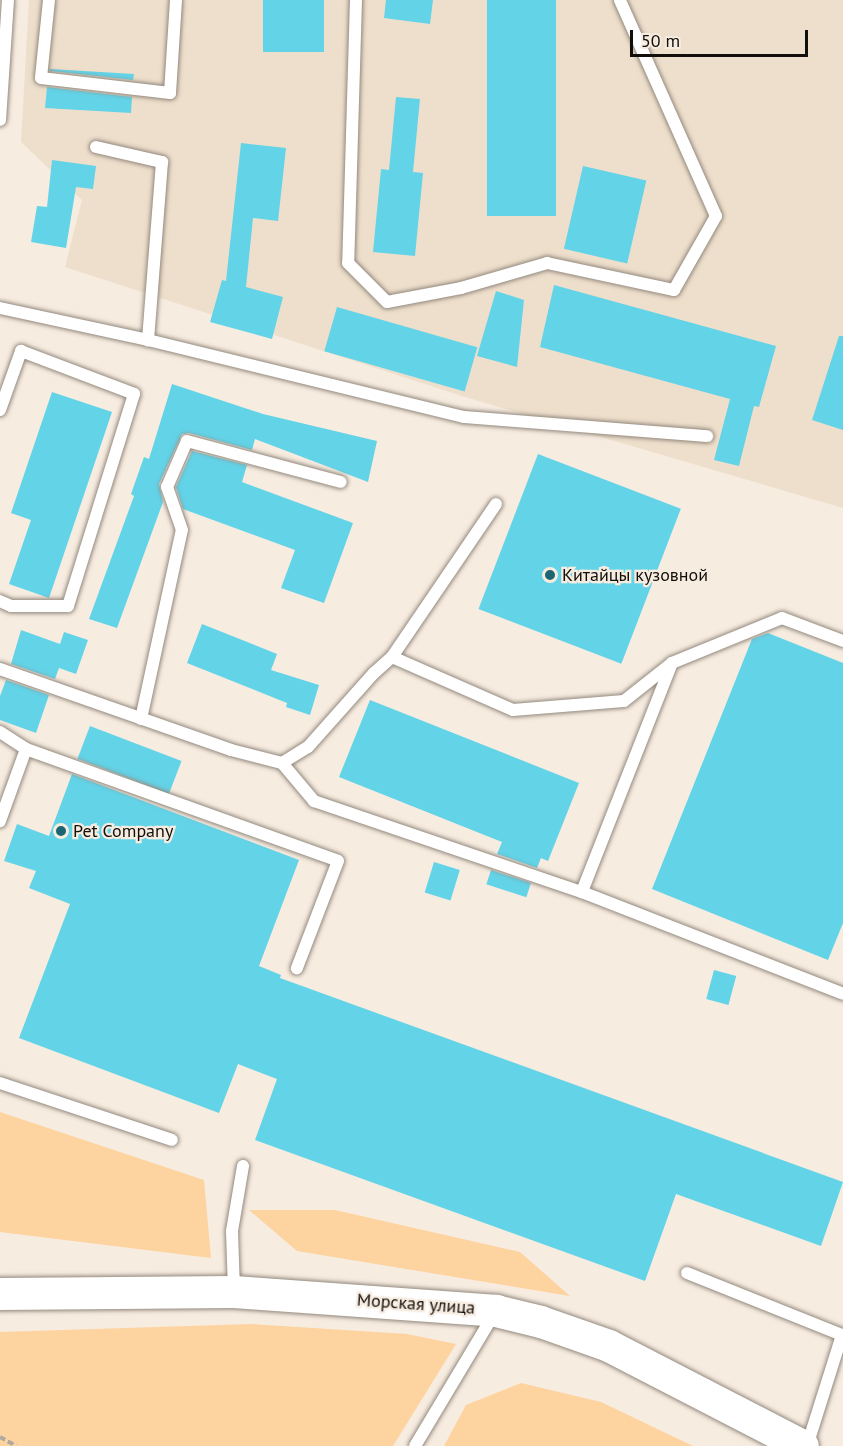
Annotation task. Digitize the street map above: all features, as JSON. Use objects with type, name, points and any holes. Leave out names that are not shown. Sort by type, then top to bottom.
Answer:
[{"type":"street","name":"Морская улица","points":[[0,1294],[234,1292],[496,1311],[541,1323],[609,1346],[805,1446]]},
{"type":"lane","points":[[0,120],[8,0]]},
{"type":"lane","points":[[49,0],[41,78],[170,93],[176,0]]},
{"type":"lane","points":[[356,0],[348,263],[387,302],[461,288],[548,263],[674,290],[716,216],[620,0]]},
{"type":"lane","points":[[96,147],[162,162],[148,340]]},
{"type":"lane","points":[[0,308],[148,340],[464,417],[707,436]]},
{"type":"lane","points":[[0,410],[21,351],[134,394],[68,606],[10,606],[0,601]]},
{"type":"lane","points":[[141,719],[182,530],[167,487],[187,441],[341,482]]},
{"type":"lane","points":[[282,763],[308,747],[374,673],[392,657],[496,504]]},
{"type":"lane","points":[[392,657],[513,710],[624,701],[672,663],[782,618],[843,641]]},
{"type":"lane","points":[[582,892],[672,663]]},
{"type":"lane","points":[[0,669],[231,750],[282,763],[314,801],[582,892],[843,994]]},
{"type":"lane","points":[[0,732],[26,750],[338,861],[297,968]]},
{"type":"lane","points":[[0,821],[26,750]]},
{"type":"lane","points":[[0,1083],[172,1140]]},
{"type":"lane","points":[[234,1292],[232,1231],[243,1166]]},
{"type":"lane","points":[[687,1273],[842,1335],[805,1446]]},
{"type":"lane","points":[[416,1446],[496,1311]]},
{"type":"path","points":[[0,1437],[16,1446]]},
{"type":"shaded area","points":[[29,0],[843,0],[843,508],[465,397],[65,267],[82,200],[21,142]]},
{"type":"shaded area","points":[[0,1112],[204,1180],[211,1258],[0,1232]]},
{"type":"shaded area","points":[[249,1210],[335,1210],[520,1252],[570,1296],[297,1251]]},
{"type":"shaded area","points":[[252,1324],[407,1334],[456,1344],[393,1446],[0,1446],[0,1332]]},
{"type":"shaded area","points":[[521,1383],[601,1402],[693,1446],[444,1446],[466,1405]]},
{"type":"building","points":[[263,0],[324,0],[324,52],[263,52]]},
{"type":"building","points":[[386,0],[433,0],[430,24],[384,18]]},
{"type":"building","points":[[487,0],[556,0],[556,216],[487,216]]},
{"type":"building","points":[[50,69],[134,74],[133,80],[50,71]]},
{"type":"building","points":[[47,87],[132,97],[131,113],[45,108]]},
{"type":"building","points":[[396,97],[420,99],[413,172],[423,173],[415,256],[373,252],[381,169],[389,170]]},
{"type":"building","points":[[241,143],[286,148],[278,221],[253,218],[246,287],[283,297],[272,339],[210,322],[222,280],[226,281]]},
{"type":"building","points":[[52,160],[96,166],[93,189],[76,187],[66,248],[31,242],[37,206],[47,207]]},
{"type":"building","points":[[583,166],[646,181],[627,263],[564,249]]},
{"type":"building","points":[[554,285],[776,346],[759,407],[754,406],[739,466],[714,460],[730,399],[540,347]]},
{"type":"building","points":[[496,291],[524,300],[517,367],[477,356]]},
{"type":"building","points":[[337,307],[477,347],[465,391],[324,351]]},
{"type":"building","points":[[839,336],[843,336],[843,430],[812,420]]},
{"type":"building","points":[[172,384],[263,414],[377,441],[368,482],[255,439],[252,450],[189,433],[182,434],[159,484],[163,502],[117,628],[89,619],[134,496],[131,494],[144,457],[149,459]]},
{"type":"building","points":[[52,392],[112,412],[49,598],[9,584],[31,520],[11,513]]},
{"type":"building","points":[[192,451],[247,465],[242,482],[353,523],[324,603],[281,588],[295,550],[183,509],[176,487]]},
{"type":"building","points":[[538,454],[681,509],[621,664],[479,609]]},
{"type":"building","points":[[202,624],[277,654],[271,670],[319,685],[310,715],[286,707],[287,703],[187,663]]},
{"type":"building","points":[[21,630],[60,644],[64,632],[88,640],[76,674],[59,668],[55,679],[11,664]]},
{"type":"building","points":[[768,633],[843,663],[843,923],[828,960],[652,889],[752,639]]},
{"type":"building","points":[[6,680],[49,695],[36,733],[0,720],[0,696]]},
{"type":"building","points":[[370,700],[579,783],[548,861],[541,858],[537,868],[497,854],[502,842],[339,777]]},
{"type":"building","points":[[90,726],[181,761],[169,794],[77,759]]},
{"type":"building","points":[[72,774],[299,860],[259,966],[281,975],[280,978],[843,1182],[821,1246],[676,1194],[645,1281],[255,1140],[277,1079],[238,1064],[219,1113],[19,1038],[70,904],[29,888],[36,871],[4,861],[17,824],[49,836]]},
{"type":"building","points":[[434,862],[460,870],[450,900],[425,893]]},
{"type":"building","points":[[491,870],[531,883],[526,897],[486,884]]},
{"type":"building","points":[[714,970],[736,976],[728,1005],[706,999]]},
{"type":"place","name":"Китайцы кузовной","points":[[550,575]]},
{"type":"place","name":"Pet Company","points":[[61,831]]}]
